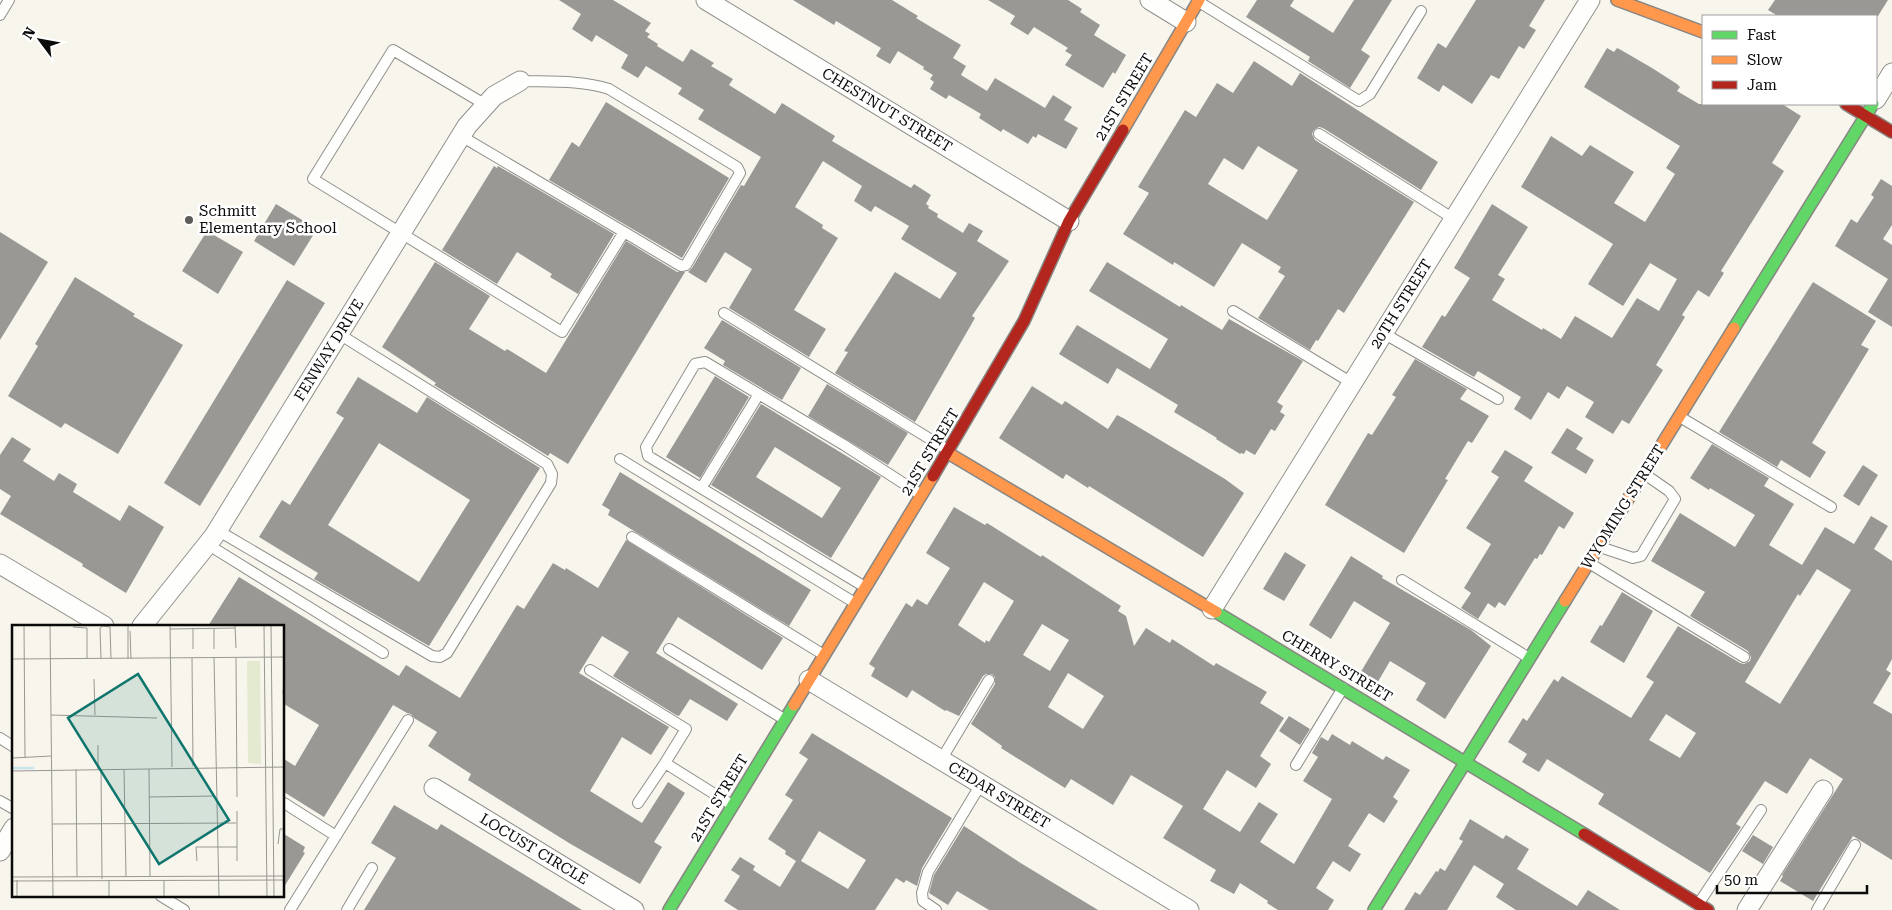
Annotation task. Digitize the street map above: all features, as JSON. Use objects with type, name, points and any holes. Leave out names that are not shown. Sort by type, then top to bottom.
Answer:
[{"type":"street","name":"CHESTNUT STREET","points":[[706,0],[1069,221]]},
{"type":"street","points":[[1150,0],[1186,22]]},
{"type":"street","name":"20TH STREET","points":[[1212,609],[1590,0]]},
{"type":"street","points":[[1617,0],[1702,32]]},
{"type":"street","name":"21ST STREET","points":[[676,908],[733,805],[949,451],[1024,321],[1069,221],[1199,1]]},
{"type":"street","points":[[1877,97],[1892,73]]},
{"type":"street","name":"FENWAY DRIVE","points":[[143,625],[212,537],[467,126],[494,96],[520,81]]},
{"type":"street","points":[[1848,105],[1892,132]]},
{"type":"street","name":"WYOMING STREET","points":[[1374,910],[1872,105]]},
{"type":"street","name":"CHERRY STREET","points":[[949,451],[1704,907]]},
{"type":"street","points":[[0,564],[102,625]]},
{"type":"street","name":"CEDAR STREET","points":[[809,680],[1181,908]]},
{"type":"street","name":"LOCUST CIRCLE","points":[[434,788],[634,910]]},
{"type":"street","points":[[1748,910],[1823,790]]},
{"type":"street","points":[[0,851],[12,831]]},
{"type":"lane","points":[[0,15],[10,0]]},
{"type":"lane","points":[[1199,1],[1359,101],[1370,94],[1421,11]]},
{"type":"lane","points":[[486,105],[393,50],[313,179],[562,332],[624,232]]},
{"type":"lane","points":[[461,136],[681,266],[686,265],[740,173],[737,167],[609,90],[574,81],[520,81]]},
{"type":"lane","points":[[1319,134],[1454,220]]},
{"type":"lane","points":[[1233,312],[1352,383]]},
{"type":"lane","points":[[724,313],[949,451]]},
{"type":"lane","points":[[1383,333],[1498,399]]},
{"type":"lane","points":[[212,537],[432,656],[440,657],[447,654],[551,483],[552,474],[547,464],[338,334]]},
{"type":"lane","points":[[866,587],[648,456],[646,446],[695,364],[705,362],[844,445],[922,495]]},
{"type":"lane","points":[[702,487],[759,394]]},
{"type":"lane","points":[[1679,417],[1831,507]]},
{"type":"lane","points":[[620,460],[856,604]]},
{"type":"lane","points":[[1599,547],[1633,558],[1641,556],[1675,499],[1670,491],[1644,474]]},
{"type":"lane","points":[[212,537],[384,653]]},
{"type":"lane","points":[[632,537],[824,655]]},
{"type":"lane","points":[[1589,563],[1744,656]]},
{"type":"lane","points":[[1402,580],[1530,658]]},
{"type":"lane","points":[[669,649],[785,720]]},
{"type":"lane","points":[[590,670],[686,729],[638,803]]},
{"type":"lane","points":[[941,760],[988,680]]},
{"type":"lane","points":[[1296,765],[1343,688]]},
{"type":"lane","points":[[290,910],[408,720]]},
{"type":"lane","points":[[0,738],[12,746]]},
{"type":"lane","points":[[665,763],[733,805]]},
{"type":"lane","points":[[936,910],[923,901],[922,893],[928,872],[981,784]]},
{"type":"lane","points":[[0,801],[12,808]]},
{"type":"lane","points":[[285,804],[336,836]]},
{"type":"lane","points":[[1704,907],[1761,810]]},
{"type":"lane","points":[[1817,910],[1855,845]]},
{"type":"lane","points":[[347,910],[372,868]]},
{"type":"lane","points":[[164,898],[184,910]]},
{"type":"building","points":[[559,0],[613,0],[651,23],[645,31],[650,34],[647,37],[658,44],[657,46],[683,62],[691,49],[714,63],[711,66],[733,79],[729,85],[775,114],[782,103],[835,136],[832,141],[911,188],[914,184],[931,195],[926,204],[929,206],[928,208],[938,214],[937,217],[963,233],[969,223],[983,231],[977,241],[1009,261],[972,316],[975,318],[915,422],[835,373],[848,352],[844,351],[895,272],[940,299],[957,273],[901,239],[909,226],[875,206],[871,212],[854,201],[862,186],[823,161],[795,207],[823,225],[822,228],[838,238],[794,310],[826,329],[809,357],[729,308],[752,269],[725,252],[706,283],[688,272],[741,185],[744,186],[761,157],[698,119],[704,110],[678,94],[682,88],[646,66],[638,78],[621,68],[628,55],[596,35],[592,42],[572,29],[581,14]]},
{"type":"building","points":[[793,0],[892,0],[918,16],[916,18],[961,45],[953,58],[966,66],[961,75],[987,91],[995,78],[1045,108],[1053,95],[1072,107],[1064,120],[1078,128],[1066,149],[1038,134],[1036,138],[1033,136],[1028,144],[1003,129],[1001,132],[979,118],[981,114],[949,95],[946,99],[930,89],[934,82],[930,79],[933,75],[923,69],[924,67],[898,51],[890,64],[876,56],[881,48],[836,21],[834,25]]},
{"type":"building","points":[[988,0],[1068,0],[1082,9],[1080,12],[1100,25],[1094,35],[1126,55],[1115,74],[1113,72],[1103,88],[1065,65],[1072,55],[1065,51],[1068,48],[1034,27],[1028,35],[1010,24],[1015,16]]},
{"type":"building","points":[[1257,0],[1294,0],[1290,6],[1333,33],[1354,0],[1392,0],[1361,50],[1370,56],[1350,88],[1308,61],[1310,57],[1246,17]]},
{"type":"building","points":[[1476,0],[1545,0],[1529,26],[1536,30],[1524,49],[1519,46],[1499,79],[1491,75],[1472,104],[1443,85],[1439,92],[1417,78],[1438,43],[1446,48]]},
{"type":"building","points":[[1775,0],[1888,0],[1878,16],[1776,15],[1768,10]]},
{"type":"building","points":[[1607,48],[1614,52],[1617,48],[1677,84],[1680,87],[1677,91],[1699,104],[1784,105],[1801,116],[1772,163],[1784,171],[1721,271],[1724,273],[1709,297],[1698,290],[1682,315],[1685,317],[1656,365],[1663,370],[1629,424],[1622,420],[1613,434],[1585,417],[1594,402],[1567,386],[1559,399],[1548,392],[1531,420],[1514,409],[1521,397],[1478,371],[1474,377],[1422,347],[1442,315],[1445,317],[1470,278],[1454,268],[1492,204],[1528,227],[1498,275],[1505,279],[1492,300],[1542,330],[1543,328],[1561,339],[1575,316],[1612,338],[1637,298],[1659,311],[1677,279],[1650,263],[1623,306],[1588,284],[1613,244],[1521,187],[1551,136],[1582,156],[1590,145],[1634,172],[1614,203],[1645,222],[1675,174],[1666,168],[1680,146],[1584,87]]},
{"type":"building","points":[[1254,61],[1292,86],[1300,73],[1438,162],[1421,190],[1323,128],[1319,127],[1314,130],[1312,134],[1315,140],[1414,202],[1344,313],[1338,309],[1318,341],[1316,340],[1310,350],[1258,318],[1285,276],[1278,272],[1281,267],[1242,243],[1214,287],[1174,262],[1173,265],[1123,234],[1149,193],[1138,187],[1185,110],[1196,117],[1217,83],[1233,93]],"holes":[[[1258,146],[1298,170],[1267,220],[1208,184],[1224,158],[1243,170]]]},
{"type":"building","points":[[606,102],[729,178],[682,258],[549,180],[572,142],[579,147]]},
{"type":"building","points":[[494,166],[497,168],[498,166],[614,234],[578,294],[550,277],[552,274],[517,252],[497,284],[442,250]]},
{"type":"building","points":[[1881,179],[1892,186],[1892,225],[1883,239],[1892,245],[1892,327],[1868,312],[1888,279],[1835,246],[1851,219],[1857,223],[1874,197],[1871,195]]},
{"type":"building","points":[[276,204],[317,229],[294,266],[254,241]]},
{"type":"building","points":[[207,231],[243,252],[218,294],[182,271]]},
{"type":"building","points":[[0,232],[48,262],[0,340]]},
{"type":"building","points":[[626,241],[677,272],[685,272],[568,464],[550,453],[548,456],[434,385],[436,383],[382,347],[435,262],[490,296],[469,329],[546,373]]},
{"type":"building","points":[[1107,262],[1180,307],[1181,305],[1222,330],[1229,319],[1303,361],[1277,402],[1283,406],[1280,412],[1285,415],[1275,431],[1271,429],[1255,455],[1246,450],[1244,454],[1240,454],[1216,439],[1174,412],[1178,405],[1117,368],[1108,384],[1059,354],[1077,325],[1150,369],[1168,339],[1089,291]]},
{"type":"building","points":[[75,277],[135,314],[133,316],[183,345],[118,454],[65,423],[61,428],[8,396],[38,346],[35,344]]},
{"type":"building","points":[[287,280],[325,303],[200,506],[164,483]]},
{"type":"building","points":[[1813,282],[1876,321],[1861,345],[1869,349],[1812,443],[1826,452],[1810,478],[1781,460],[1777,467],[1719,432]]},
{"type":"building","points":[[722,320],[801,368],[782,400],[723,365],[725,361],[704,348]]},
{"type":"building","points":[[1415,359],[1467,389],[1460,399],[1489,416],[1472,443],[1468,441],[1445,479],[1448,480],[1404,553],[1325,505],[1368,433],[1372,435],[1396,397],[1392,395]]},
{"type":"building","points":[[715,376],[749,397],[700,478],[666,457]]},
{"type":"building","points":[[358,377],[417,413],[427,397],[540,468],[429,646],[314,579],[318,573],[259,537],[282,500],[290,505],[344,418],[336,413]],"holes":[[[379,443],[470,500],[419,582],[328,525]]]},
{"type":"building","points":[[827,384],[908,433],[888,465],[808,416]]},
{"type":"building","points":[[1032,386],[1062,405],[1065,401],[1108,429],[1117,415],[1125,419],[1225,479],[1244,493],[1203,557],[1089,486],[1088,488],[1066,474],[1063,479],[999,438]]},
{"type":"building","points":[[761,404],[881,477],[831,558],[711,485]],"holes":[[[775,447],[841,488],[822,518],[756,477]]]},
{"type":"building","points":[[1567,428],[1583,438],[1576,449],[1594,460],[1586,474],[1551,453]]},
{"type":"building","points":[[12,437],[31,449],[23,461],[54,481],[59,473],[77,484],[73,492],[120,521],[129,505],[164,527],[126,593],[82,566],[83,564],[0,514],[11,496],[0,489],[0,455]]},
{"type":"building","points":[[1712,444],[1769,478],[1764,486],[1794,504],[1769,545],[1802,565],[1825,527],[1854,544],[1871,516],[1888,526],[1874,549],[1892,561],[1892,659],[1886,670],[1891,673],[1873,703],[1892,714],[1892,860],[1853,836],[1813,901],[1780,881],[1843,779],[1810,758],[1787,794],[1765,781],[1736,824],[1741,827],[1710,873],[1598,804],[1604,794],[1547,759],[1539,772],[1522,762],[1527,754],[1508,742],[1523,718],[1527,721],[1554,679],[1558,682],[1562,676],[1631,718],[1654,682],[1646,677],[1678,626],[1740,663],[1744,664],[1750,661],[1751,657],[1748,651],[1690,616],[1705,592],[1651,561],[1680,513],[1735,547],[1755,515],[1690,478]],"holes":[[[1817,569],[1851,590],[1780,704],[1745,682],[1798,594],[1800,596]],[[1666,714],[1696,733],[1680,758],[1649,740]]]},
{"type":"building","points":[[1505,450],[1533,467],[1524,481],[1574,513],[1564,529],[1559,526],[1542,555],[1540,554],[1537,559],[1535,558],[1505,606],[1499,602],[1495,608],[1488,603],[1478,619],[1461,608],[1471,593],[1464,588],[1491,544],[1466,528],[1499,477],[1491,472]]},
{"type":"building","points":[[1863,465],[1878,475],[1859,506],[1843,496]]},
{"type":"building","points":[[620,472],[811,590],[789,626],[608,515],[610,510],[602,505]]},
{"type":"building","points":[[954,507],[985,525],[987,523],[1041,557],[1042,555],[1121,606],[1118,611],[1126,616],[1134,646],[1146,628],[1170,643],[1172,639],[1214,666],[1216,663],[1267,692],[1260,703],[1284,718],[1260,756],[1271,764],[1256,788],[1227,770],[1203,809],[1240,832],[1259,802],[1278,814],[1260,842],[1294,864],[1332,799],[1303,781],[1318,757],[1312,753],[1321,737],[1328,741],[1332,734],[1350,745],[1352,741],[1383,760],[1386,756],[1410,770],[1393,797],[1398,801],[1384,823],[1369,813],[1348,846],[1361,854],[1350,872],[1333,861],[1316,888],[1334,900],[1328,910],[1278,910],[1267,903],[1268,901],[1240,883],[1234,894],[1210,881],[1216,870],[1163,838],[1183,806],[1131,775],[1113,805],[1071,779],[1065,788],[1001,748],[1002,746],[971,724],[995,684],[995,677],[992,674],[983,676],[959,716],[945,711],[912,690],[907,698],[871,676],[875,668],[869,664],[906,603],[912,607],[917,599],[927,605],[950,568],[926,553]],"holes":[[[984,582],[1014,601],[989,642],[986,640],[985,643],[958,625]],[[1042,624],[1069,640],[1050,671],[1023,655]],[[1068,673],[1104,696],[1083,729],[1048,707]]]},
{"type":"building","points":[[626,540],[783,638],[762,670],[678,617],[656,653],[738,704],[727,721],[690,699],[679,716],[676,715],[613,676],[629,652],[602,636],[579,673],[669,727],[651,755],[622,737],[590,791],[642,823],[668,782],[685,793],[654,842],[662,847],[640,884],[569,843],[468,780],[471,774],[428,746],[437,732],[414,718],[411,714],[393,705],[324,817],[285,793],[285,760],[295,766],[319,725],[285,705],[285,625],[209,625],[239,577],[399,676],[406,665],[460,698],[517,605],[524,609],[553,563],[565,570],[566,568],[598,588]]},
{"type":"building","points":[[1285,552],[1306,565],[1284,601],[1263,589]]},
{"type":"building","points":[[1351,556],[1383,576],[1382,578],[1471,630],[1491,646],[1445,719],[1416,700],[1426,683],[1390,661],[1376,685],[1359,675],[1390,623],[1354,601],[1331,639],[1309,625]]},
{"type":"building","points":[[1622,592],[1653,611],[1624,663],[1590,642]]},
{"type":"building","points":[[1289,716],[1310,729],[1300,745],[1279,731]]},
{"type":"building","points":[[812,733],[952,818],[922,868],[917,886],[906,880],[904,883],[896,878],[875,910],[738,910],[724,901],[740,876],[731,870],[740,857],[755,866],[753,870],[780,887],[796,861],[785,854],[786,851],[768,839],[793,800],[785,795],[808,759],[799,753]],"holes":[[[819,831],[866,860],[848,889],[801,861]]]},
{"type":"building","points":[[394,805],[437,830],[441,824],[582,910],[364,910],[396,858],[371,843]]},
{"type":"building","points":[[1470,819],[1503,839],[1506,835],[1529,849],[1517,869],[1577,906],[1588,890],[1620,910],[1516,910],[1496,897],[1504,884],[1474,865],[1447,910],[1404,910],[1415,892],[1420,895],[1436,871],[1438,872],[1440,868],[1445,871],[1463,841],[1459,839]]},
{"type":"building","points":[[964,826],[1098,910],[989,910],[957,891],[948,905],[929,893],[934,875]]},
{"type":"building","points":[[285,835],[305,847],[303,852],[305,853],[285,885]]},
{"type":"building","points":[[1753,835],[1773,847],[1763,864],[1742,851]]},
{"type":"traffic: fast","points":[[1734,328],[1872,105]]},
{"type":"traffic: fast","points":[[1374,910],[1565,601]]},
{"type":"traffic: fast","points":[[1216,612],[1584,834]]},
{"type":"traffic: fast","points":[[669,910],[794,705]]},
{"type":"traffic: slow","points":[[1123,130],[1199,0]]},
{"type":"traffic: slow","points":[[1617,0],[1702,32]]},
{"type":"traffic: slow","points":[[1565,601],[1734,328]]},
{"type":"traffic: slow","points":[[948,453],[1216,612]]},
{"type":"traffic: slow","points":[[794,705],[933,476]]},
{"type":"traffic: jam","points":[[1848,105],[1892,132]]},
{"type":"traffic: jam","points":[[933,476],[1024,321],[1069,221],[1123,130]]},
{"type":"traffic: jam","points":[[1584,834],[1708,910]]},
{"type":"place","name":"Schmitt Elementary School","points":[[189,220]]}]
